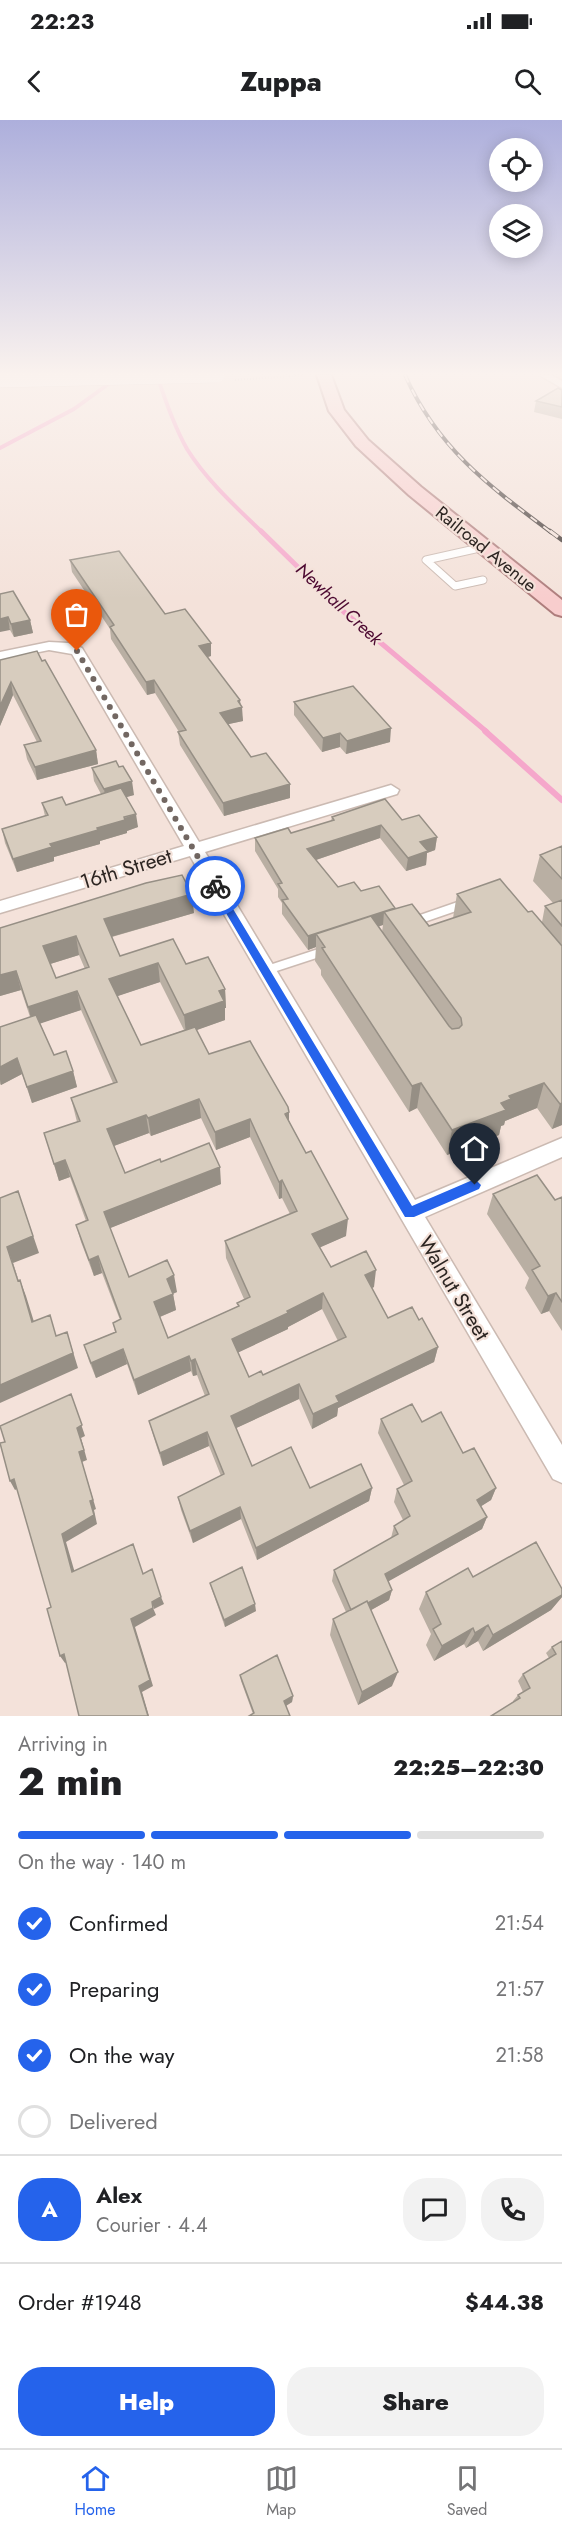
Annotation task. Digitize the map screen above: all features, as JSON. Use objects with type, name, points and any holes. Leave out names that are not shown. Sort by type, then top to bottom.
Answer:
[{"type":"main road","name":"Railroad Avenue","points":[[369,449],[415,491],[562,610]]},
{"type":"main road","name":"Railroad Avenue","points":[[393,449],[426,477]]},
{"type":"street","name":"Walnut Street","points":[[0,656],[47,646],[67,646],[77,651],[192,849],[267,970],[562,1470]]},
{"type":"street","name":"16th Street","points":[[0,907],[391,790]]},
{"type":"street","points":[[409,1213],[562,1147]]},
{"type":"lane","points":[[483,580],[455,586],[426,560],[484,547]]},
{"type":"lane","points":[[403,925],[477,900]]},
{"type":"lane","points":[[267,970],[330,949]]},
{"type":"building","points":[[119,551],[165,614],[185,609],[211,643],[199,646],[240,700],[238,701],[242,707],[220,713],[251,757],[266,753],[290,784],[223,803],[178,732],[186,730],[154,680],[146,682],[110,627],[114,625],[70,560]]},
{"type":"building","points":[[13,591],[30,620],[11,624],[8,617],[0,619],[0,594]]},
{"type":"building","points":[[37,651],[42,661],[45,660],[96,750],[35,767],[24,745],[41,741],[11,682],[0,706],[0,660]]},
{"type":"building","points":[[353,686],[391,728],[347,741],[340,733],[323,738],[294,702]]},
{"type":"building","points":[[116,761],[119,767],[123,766],[132,781],[104,789],[92,768]]},
{"type":"building","points":[[121,788],[136,814],[124,817],[125,820],[97,828],[98,830],[50,844],[52,847],[13,859],[2,829],[48,815],[42,803],[62,797],[66,805]]},
{"type":"building","points":[[385,799],[402,820],[419,815],[437,837],[420,842],[428,851],[408,858],[381,825],[307,849],[338,887],[354,882],[361,891],[379,886],[395,908],[308,936],[282,900],[288,899],[278,884],[282,883],[255,838],[288,828],[291,833],[334,820],[332,817]]},
{"type":"building","points":[[562,846],[562,879],[540,855]]},
{"type":"building","points":[[182,875],[192,894],[104,919],[120,956],[173,939],[186,964],[208,957],[225,989],[219,991],[224,1001],[184,1015],[158,963],[109,979],[141,1045],[195,1027],[209,1054],[250,1041],[288,1107],[289,1112],[285,1114],[306,1153],[311,1151],[348,1219],[312,1234],[331,1267],[366,1251],[376,1270],[365,1275],[388,1318],[412,1307],[419,1320],[422,1318],[438,1347],[336,1396],[339,1402],[313,1414],[299,1384],[231,1416],[252,1466],[291,1447],[310,1488],[361,1464],[372,1488],[256,1548],[240,1507],[190,1531],[178,1497],[224,1474],[207,1432],[160,1453],[149,1421],[209,1394],[195,1359],[191,1361],[189,1356],[134,1380],[123,1349],[91,1363],[84,1345],[116,1332],[113,1323],[121,1319],[98,1256],[89,1260],[76,1225],[88,1220],[65,1160],[54,1164],[44,1133],[80,1121],[71,1098],[117,1082],[77,991],[28,1007],[16,971],[0,975],[0,928],[146,883]],"holes":[[[76,936],[89,967],[56,978],[43,946]],[[199,1099],[215,1132],[250,1119],[279,1182],[282,1180],[297,1211],[225,1241],[250,1297],[237,1303],[239,1306],[168,1338],[154,1302],[173,1294],[167,1279],[174,1275],[167,1260],[129,1277],[104,1212],[220,1167],[209,1143],[125,1173],[107,1129],[146,1115],[148,1118]],[[323,1293],[346,1337],[263,1375],[261,1371],[249,1377],[232,1339],[288,1313],[287,1311]]]},
{"type":"building","points":[[500,879],[528,912],[532,911],[562,946],[562,1103],[560,1104],[544,1083],[509,1096],[511,1099],[501,1103],[506,1110],[452,1130],[421,1083],[412,1086],[322,948],[325,947],[316,934],[371,916],[449,1026],[452,1029],[459,1028],[462,1025],[461,1018],[384,912],[412,904],[429,926],[471,912],[457,894]]},
{"type":"building","points":[[562,900],[562,926],[545,906]]},
{"type":"building","points":[[36,1015],[54,1055],[66,1051],[73,1071],[27,1087],[17,1058],[0,1067],[0,1027]]},
{"type":"building","points":[[537,1175],[555,1200],[562,1197],[562,1302],[556,1293],[548,1296],[532,1270],[540,1266],[493,1194]]},
{"type":"building","points":[[18,1191],[33,1236],[7,1247],[18,1281],[20,1280],[32,1322],[50,1315],[56,1336],[67,1332],[73,1353],[0,1385],[0,1198]]},
{"type":"building","points":[[71,1394],[82,1425],[77,1428],[84,1450],[79,1452],[93,1500],[90,1501],[94,1515],[62,1534],[72,1572],[133,1544],[143,1574],[152,1569],[161,1597],[152,1602],[153,1608],[131,1619],[150,1680],[139,1686],[148,1716],[79,1716],[64,1654],[60,1656],[47,1609],[51,1607],[14,1479],[10,1481],[0,1443],[5,1442],[0,1426]]},
{"type":"building","points":[[412,1404],[422,1422],[441,1412],[463,1453],[474,1448],[496,1488],[477,1500],[487,1517],[385,1574],[392,1590],[351,1610],[334,1570],[398,1534],[394,1526],[410,1516],[397,1489],[412,1481],[381,1419]]},
{"type":"building","points":[[536,1542],[562,1589],[562,1595],[493,1635],[488,1625],[475,1633],[473,1628],[442,1646],[433,1629],[441,1624],[426,1592],[468,1568],[473,1577]]},
{"type":"building","points":[[242,1567],[255,1604],[224,1620],[210,1583]]},
{"type":"building","points":[[367,1601],[398,1672],[362,1692],[333,1619]]},
{"type":"building","points":[[562,1641],[562,1716],[491,1716],[520,1698],[518,1695],[530,1688],[523,1674],[556,1654],[552,1647]]},
{"type":"building","points":[[277,1655],[293,1696],[284,1701],[290,1716],[249,1716],[254,1713],[240,1675]]},
{"type":"waterway","name":"Newhall Creek","points":[[187,449],[213,483],[263,533]]},
{"type":"waterway","name":"Newhall Creek","points":[[261,531],[344,612],[487,732]]},
{"type":"waterway","name":"Newhall Creek","points":[[485,731],[562,800]]},
{"type":"railway","points":[[453,449],[507,499],[552,533]]},
{"type":"railway","points":[[550,531],[562,540]]},
{"type":"way so far","points":[[77,651],[215,886]]},
{"type":"route","points":[[215,886],[267,970],[409,1213],[475,1185]]}]
